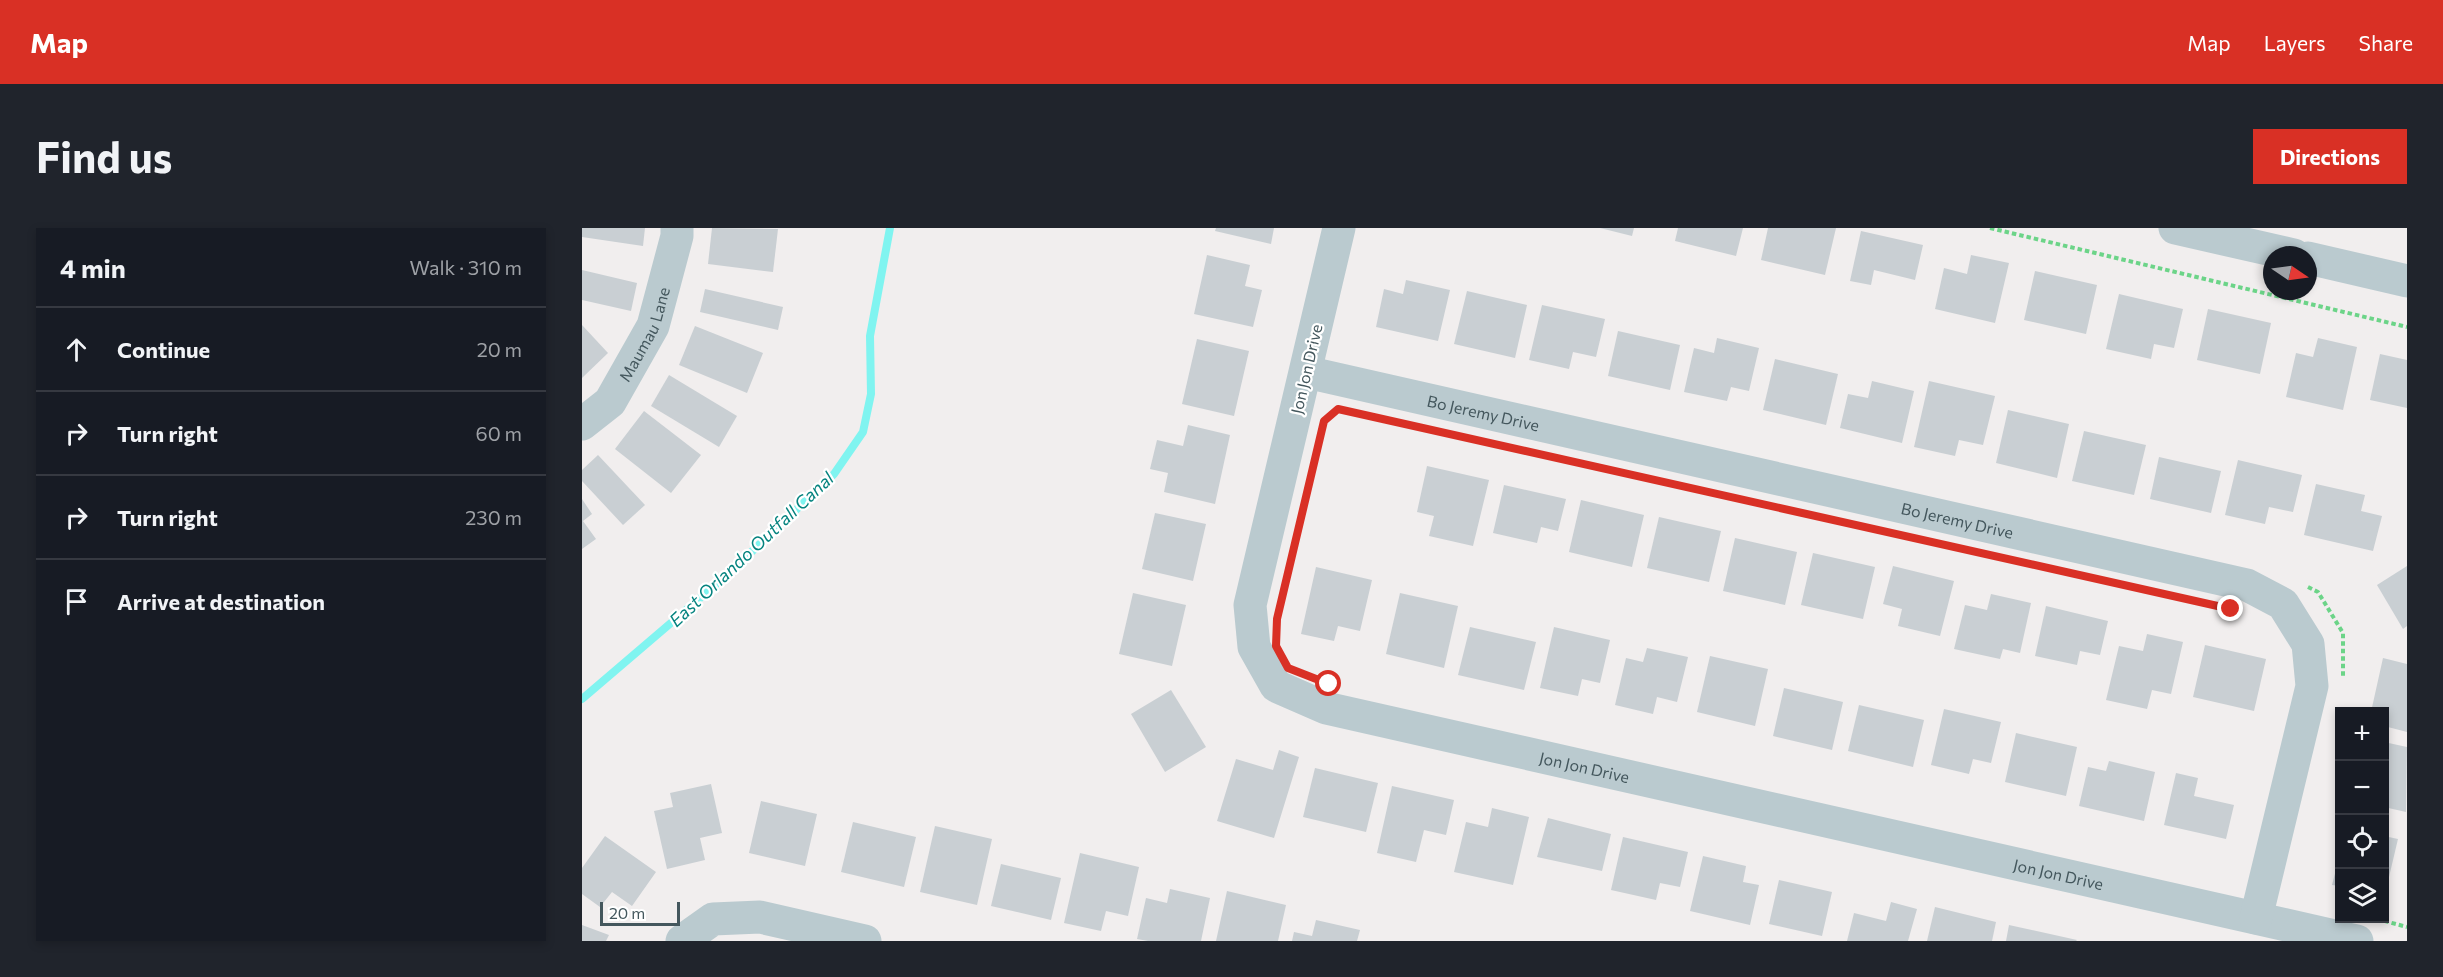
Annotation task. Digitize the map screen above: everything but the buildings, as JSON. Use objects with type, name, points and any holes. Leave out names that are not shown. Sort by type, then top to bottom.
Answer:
[{"type":"street","name":"Maumau Lane","points":[[582,424],[610,402],[653,326],[677,236],[677,228]]},
{"type":"street","name":"Jon Jon Drive","points":[[1339,228],[1250,605],[1254,647],[1276,686],[1326,708],[2357,941]]},
{"type":"street","points":[[2175,228],[2263,248]]},
{"type":"street","points":[[2317,260],[2407,281]]},
{"type":"street","name":"Bo Jeremy Drive","points":[[1306,372],[2247,585],[2283,604],[2308,644],[2312,686],[2256,918]]},
{"type":"street","points":[[682,941],[713,919],[760,917],[865,941]]},
{"type":"path","points":[[1990,228],[2407,327]]},
{"type":"path","points":[[2389,922],[2407,927]]},
{"type":"waterway","name":"East Orlando Outfall Canal","points":[[582,699],[727,575],[834,474],[863,432],[871,394],[870,336],[890,228]]},
{"type":"route","points":[[1329,684],[1288,668],[1276,646],[1277,619],[1324,421],[1338,409],[2231,609]]}]
